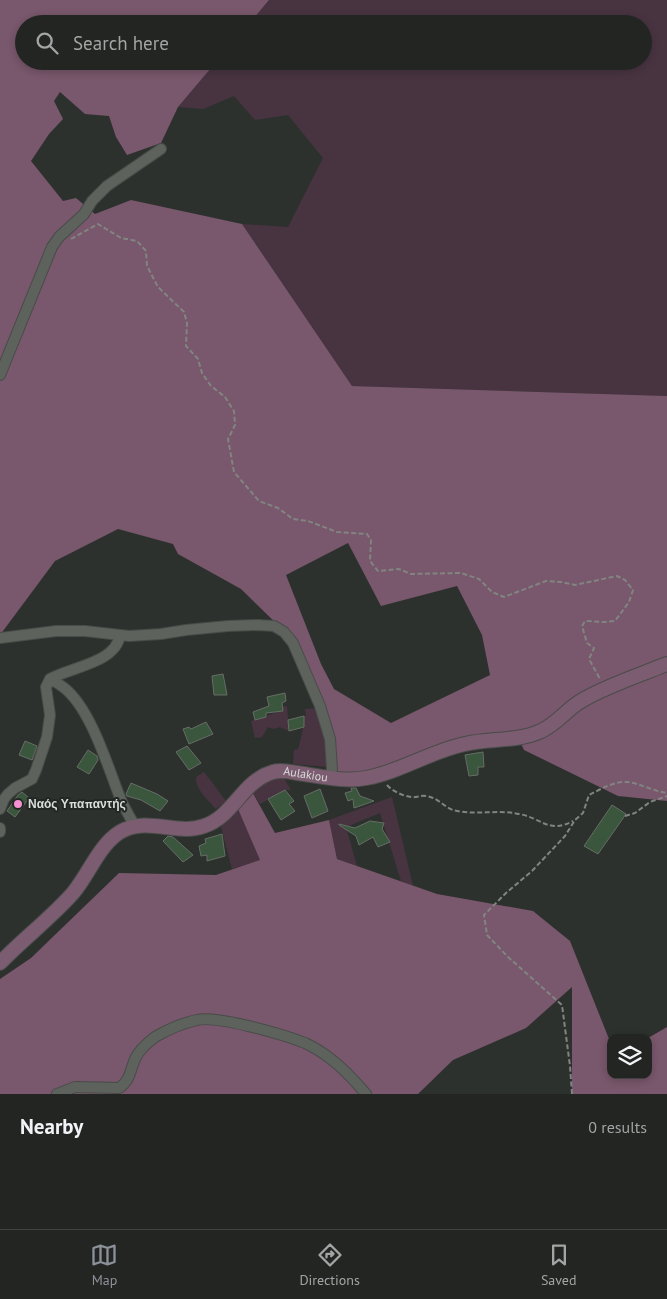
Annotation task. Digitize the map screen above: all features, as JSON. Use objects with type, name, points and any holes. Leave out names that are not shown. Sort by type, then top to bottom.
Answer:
[{"type":"street","points":[[0,375],[52,247],[59,237],[84,214],[92,201],[108,186],[161,149]]},
{"type":"street","points":[[0,638],[56,631],[85,631],[120,635],[161,634],[258,624],[274,626],[284,632],[293,643],[320,706],[330,739],[332,768],[330,778]]},
{"type":"street","points":[[0,809],[8,794],[32,779],[47,737],[50,715],[46,688],[50,679],[107,655],[118,644],[120,635]]},
{"type":"street","name":"Aulakiou","points":[[0,963],[71,895],[90,870],[103,847],[122,831],[134,826],[190,828],[206,826],[226,814],[252,784],[273,772],[288,771],[330,778],[357,780],[381,774],[465,744],[519,737],[541,732],[580,701],[667,664]]},
{"type":"street","points":[[50,679],[64,686],[83,710],[104,753],[119,796],[134,826]]},
{"type":"street","points":[[57,1094],[75,1087],[119,1088],[125,1084],[130,1076],[139,1051],[155,1038],[172,1029],[199,1019],[216,1020],[271,1032],[306,1044],[346,1072],[366,1094]]},
{"type":"path","points":[[68,240],[98,224],[121,238],[137,241],[146,251],[147,266],[158,287],[184,312],[187,323],[186,346],[198,359],[202,373],[211,386],[225,397],[234,411],[235,425],[228,439],[234,472],[259,501],[278,508],[293,519],[308,521],[337,532],[367,534],[370,540],[370,561],[378,571],[398,569],[411,574],[461,574],[479,579],[492,592],[504,597],[546,581],[574,585],[617,576],[625,580],[633,590],[629,602],[615,620],[604,622],[586,621],[582,626],[588,643],[594,648],[589,659],[606,689]]},
{"type":"path","points":[[381,774],[388,787],[395,792],[411,797],[427,796],[452,810],[472,813],[519,814],[550,826],[562,827],[576,820]]},
{"type":"path","points":[[572,1094],[562,1005],[535,982],[487,935],[484,915],[532,871],[565,836],[583,813],[590,795],[608,785],[627,782],[667,794]]},
{"type":"path","points":[[625,816],[635,813],[650,802],[667,794]]},
{"type":"shaded area","points":[[0,0],[269,0],[256,15],[15,15],[15,70],[209,70],[178,107],[161,143],[127,155],[116,137],[109,116],[85,114],[60,92],[54,101],[63,119],[49,134],[31,161],[63,201],[76,198],[95,214],[131,200],[242,224],[352,386],[667,396],[667,801],[618,796],[524,750],[518,737],[365,777],[330,778],[330,739],[285,632],[241,589],[178,554],[173,544],[118,529],[55,561],[0,635]],"holes":[[[348,543],[381,606],[457,586],[482,635],[490,675],[391,723],[334,689],[321,664],[286,575]]]},
{"type":"shaded area","points":[[269,0],[667,0],[667,396],[352,386],[242,224],[288,227],[323,158],[288,115],[255,120],[234,96],[203,109],[178,107],[209,70],[652,70],[652,15],[256,15]]},
{"type":"shaded area","points":[[287,706],[289,731],[280,727],[274,729],[268,727],[262,737],[255,738],[251,721],[283,711],[282,707]]},
{"type":"shaded area","points":[[321,708],[331,750],[328,767],[293,764],[294,750],[298,749],[304,716],[306,716],[305,709]]},
{"type":"shaded area","points":[[280,771],[291,790],[285,790],[260,804],[249,786]]},
{"type":"shaded area","points":[[204,772],[226,801],[216,809],[203,794],[196,781],[196,777]]},
{"type":"shaded area","points":[[249,786],[275,833],[329,820],[337,859],[437,894],[533,911],[570,941],[607,1034],[607,1079],[652,1079],[652,1036],[667,1027],[667,1094],[572,1094],[572,987],[526,1028],[453,1060],[418,1094],[0,1094],[0,979],[31,958],[119,873],[216,875],[260,860],[235,802]]},
{"type":"shaded area","points":[[392,797],[413,886],[401,881],[380,813],[346,827],[357,866],[337,859],[329,820]]},
{"type":"shaded area","points":[[235,802],[261,860],[232,869],[219,819]]},
{"type":"building","points":[[223,674],[227,695],[214,695],[212,676]]},
{"type":"building","points":[[285,693],[286,701],[282,703],[283,711],[266,713],[266,717],[255,720],[253,712],[269,706],[267,697]]},
{"type":"building","points":[[304,716],[304,727],[289,731],[288,720]]},
{"type":"building","points":[[206,722],[213,734],[189,744],[183,729],[189,727],[191,729]]},
{"type":"building","points":[[25,741],[37,746],[32,760],[19,755]]},
{"type":"building","points":[[187,746],[201,763],[189,770],[176,752]]},
{"type":"building","points":[[88,750],[97,756],[98,760],[89,774],[77,767]]},
{"type":"building","points":[[483,752],[484,767],[478,767],[478,775],[469,776],[465,755]]},
{"type":"building","points":[[131,783],[168,801],[160,811],[141,800],[127,796],[126,794]]},
{"type":"building","points":[[351,788],[356,788],[360,796],[374,801],[354,808],[353,799],[348,801],[345,793],[352,791]]},
{"type":"building","points":[[320,789],[328,811],[312,818],[304,796]]},
{"type":"building","points":[[285,790],[294,801],[289,804],[295,811],[281,820],[268,799]]},
{"type":"building","name":"Ναός Υπαπαντής","points":[[22,792],[29,798],[15,817],[7,811]]},
{"type":"building","points":[[612,805],[626,814],[598,854],[584,846]]},
{"type":"building","points":[[370,821],[384,823],[382,829],[390,842],[378,847],[373,837],[359,845],[356,836],[339,825],[355,828]]},
{"type":"building","points":[[222,834],[225,856],[207,861],[207,855],[201,856],[199,846],[206,843],[205,839]]},
{"type":"building","points":[[168,836],[173,837],[193,855],[183,862],[163,841]]},
{"type":"place","name":"Ναός Υπαπαντής","points":[[18,804]]}]
